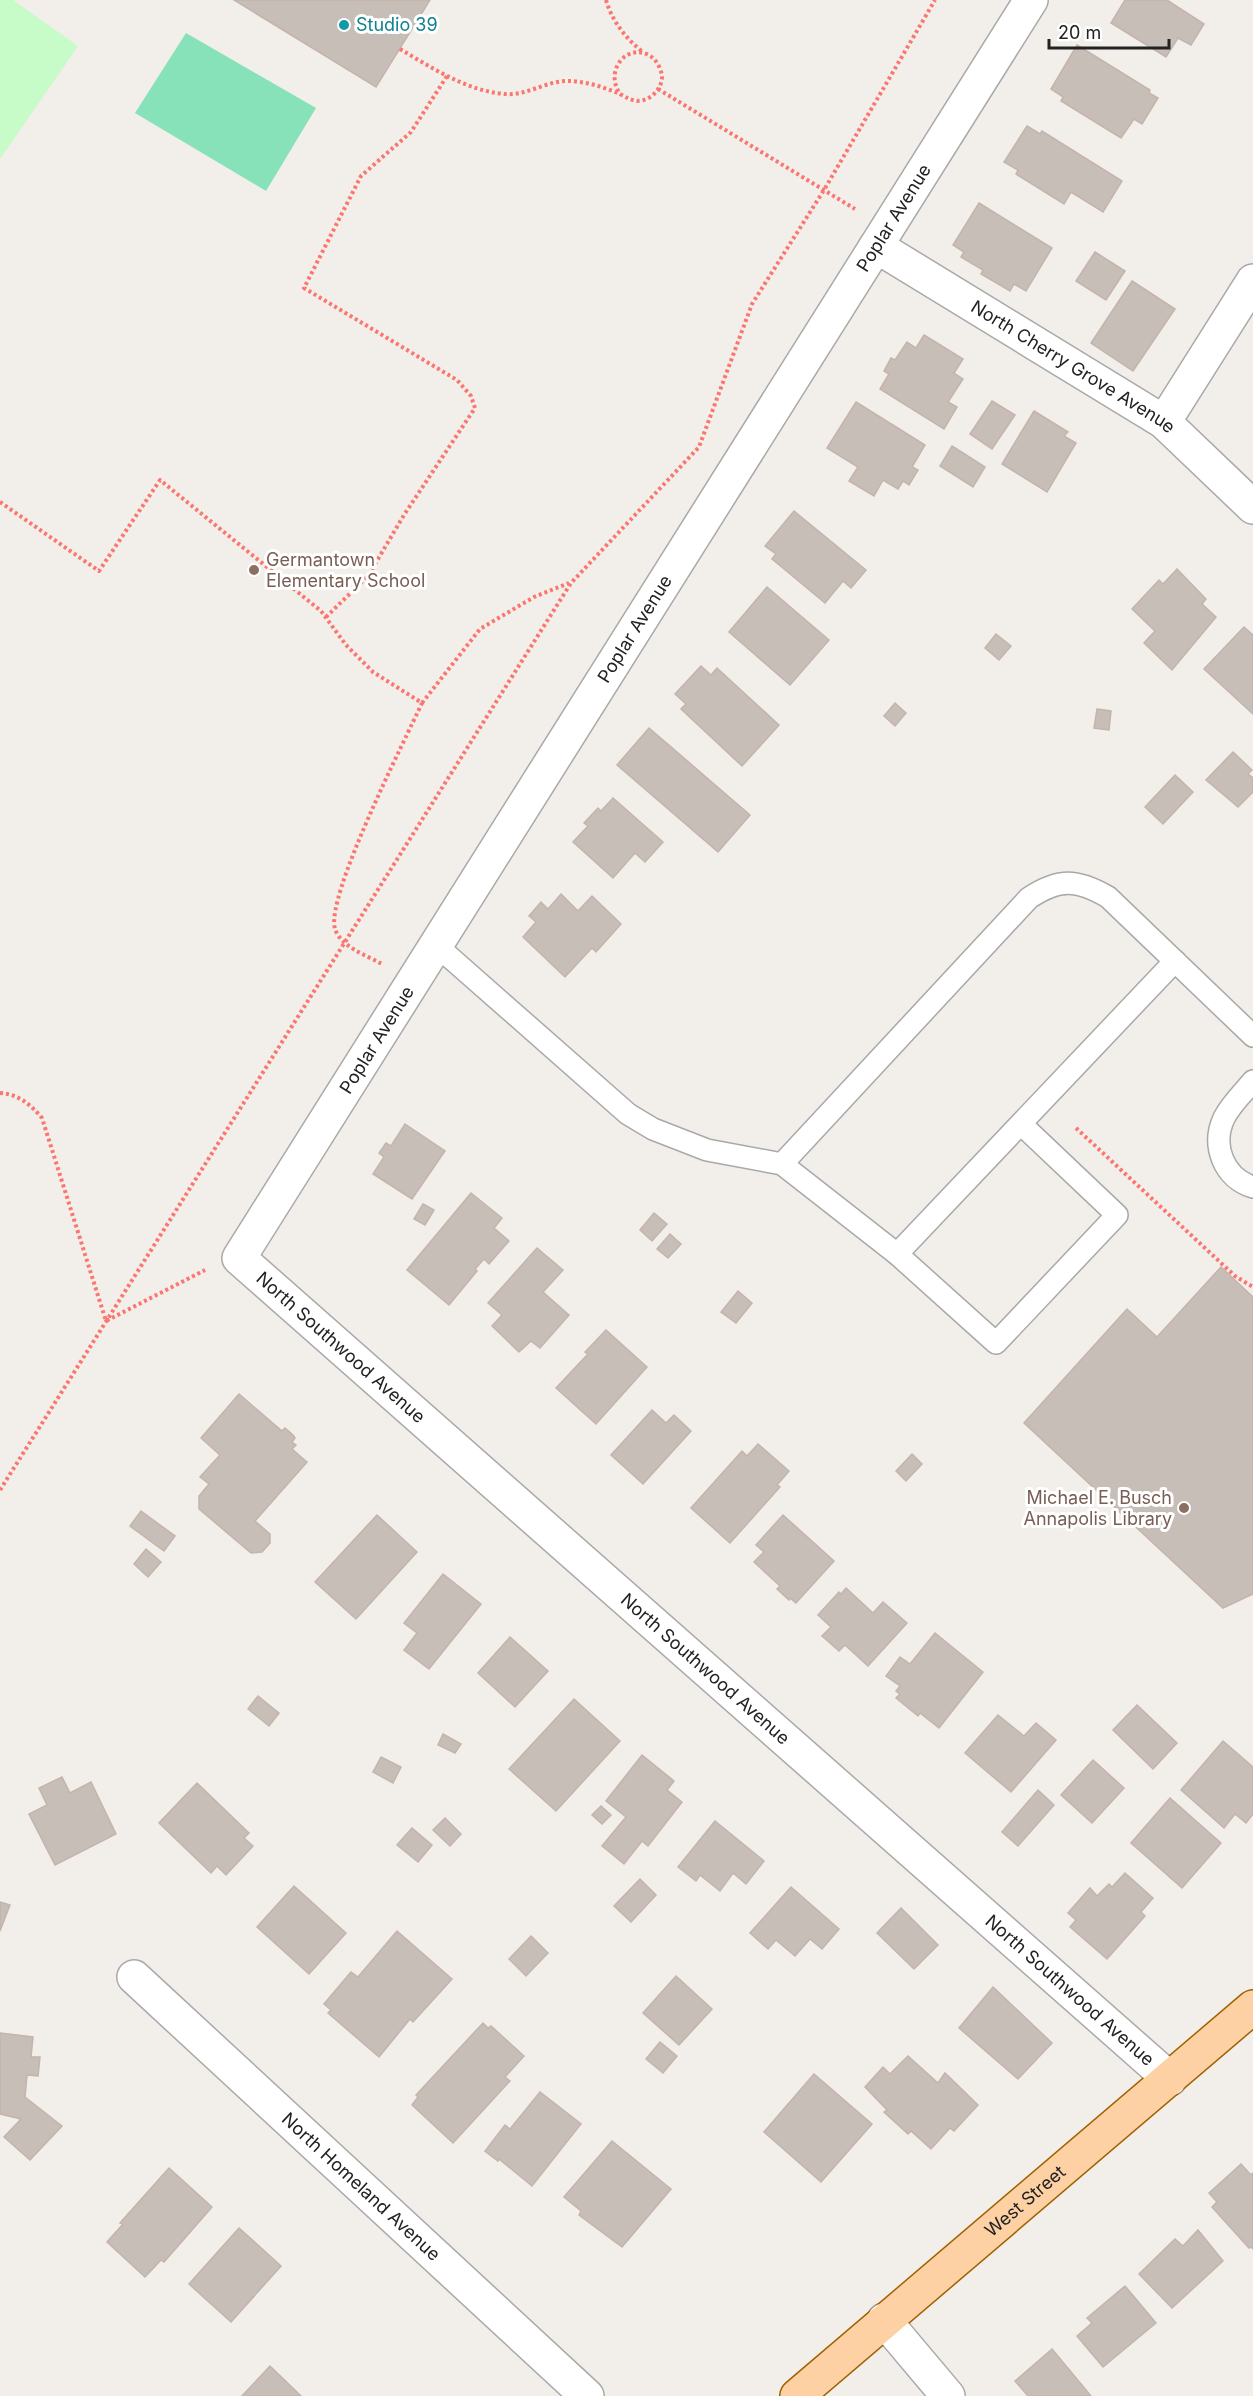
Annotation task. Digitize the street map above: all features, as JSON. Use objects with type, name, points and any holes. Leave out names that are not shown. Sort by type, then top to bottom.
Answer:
[{"type":"main road","name":"West Street","points":[[797,2396],[1253,2007]]},
{"type":"street","name":"Poplar Avenue","points":[[240,1258],[1031,0]]},
{"type":"street","name":"North Cherry Grove Avenue","points":[[876,246],[1164,422],[1253,507]]},
{"type":"street","points":[[1164,422],[1253,281]]},
{"type":"street","name":"North Southwood Avenue","points":[[240,1258],[1170,2079]]},
{"type":"street","name":"North Homeland Avenue","points":[[134,1977],[587,2396]]},
{"type":"street","points":[[884,2320],[948,2396]]},
{"type":"lane","points":[[782,1164],[1029,898],[1046,887],[1066,882],[1089,886],[1108,897],[1253,1036]]},
{"type":"lane","points":[[436,945],[628,1114],[653,1129],[707,1150],[782,1164],[897,1254],[996,1343],[1117,1215],[1021,1124]]},
{"type":"lane","points":[[897,1254],[1175,961]]},
{"type":"lane","points":[[1253,1081],[1233,1104],[1223,1120],[1219,1139],[1221,1160],[1233,1175],[1253,1187]]},
{"type":"path","points":[[400,49],[447,76],[485,90],[515,94],[556,82],[568,81],[591,85],[628,99],[641,101],[658,90],[662,72],[655,61],[624,35],[606,0]]},
{"type":"path","points":[[0,1490],[571,583],[699,447],[752,304],[824,190],[935,0]]},
{"type":"path","points":[[621,95],[617,90],[614,76],[618,63],[627,55],[645,54]]},
{"type":"path","points":[[326,617],[368,576],[404,515],[474,408],[471,396],[457,380],[304,288],[361,176],[411,132],[447,76]]},
{"type":"path","points":[[658,90],[824,190]]},
{"type":"path","points":[[0,502],[99,571],[160,480],[326,617],[346,645],[373,672],[422,703]]},
{"type":"path","points":[[413,982],[343,942],[335,930],[333,914],[344,876],[422,703],[480,628],[534,597],[571,583]]},
{"type":"path","points":[[0,1093],[10,1093],[20,1098],[42,1118],[106,1322]]},
{"type":"path","points":[[1073,1126],[1235,1276],[1253,1287]]},
{"type":"path","points":[[106,1322],[201,1271],[240,1258]]},
{"type":"green space","points":[[0,0],[13,0],[78,46],[0,159]]},
{"type":"green space","points":[[186,33],[316,108],[266,191],[135,113]]},
{"type":"building","name":"Studio 39","points":[[234,0],[430,0],[376,87]]},
{"type":"building","points":[[1125,0],[1167,0],[1204,24],[1191,45],[1178,38],[1166,57],[1111,23]]},
{"type":"building","points":[[1077,45],[1150,90],[1149,93],[1158,98],[1142,124],[1134,119],[1121,138],[1061,101],[1063,97],[1051,89]]},
{"type":"building","points":[[1027,126],[1040,134],[1042,131],[1122,181],[1103,212],[1071,192],[1064,204],[1016,174],[1018,170],[1004,162]]},
{"type":"building","points":[[979,203],[1052,248],[1026,291],[1014,284],[1010,291],[981,274],[983,270],[961,257],[964,252],[953,245]]},
{"type":"building","points":[[1095,252],[1125,271],[1106,300],[1076,281]]},
{"type":"building","points":[[1132,281],[1175,309],[1133,371],[1091,343]]},
{"type":"building","points":[[924,335],[963,359],[954,373],[963,379],[948,402],[957,407],[944,429],[880,389],[889,374],[884,371],[891,358],[895,360],[907,342],[916,348]]},
{"type":"building","points":[[992,401],[1015,415],[992,449],[970,434]]},
{"type":"building","points":[[856,402],[925,445],[912,467],[918,470],[909,485],[903,481],[898,489],[883,480],[874,496],[849,481],[858,467],[827,448]]},
{"type":"building","points":[[1034,411],[1068,432],[1064,436],[1076,443],[1047,492],[1002,464]]},
{"type":"building","points":[[952,446],[985,467],[973,487],[940,466]]},
{"type":"building","points":[[794,511],[866,570],[851,588],[843,581],[825,603],[772,559],[776,554],[765,546]]},
{"type":"building","points":[[1177,569],[1206,599],[1202,604],[1216,617],[1172,670],[1144,643],[1155,631],[1132,609],[1159,580],[1163,584]]},
{"type":"building","points":[[767,587],[829,640],[790,685],[729,632]]},
{"type":"building","points":[[1244,627],[1253,635],[1253,714],[1204,669]]},
{"type":"building","points":[[996,634],[1011,646],[999,660],[985,648]]},
{"type":"building","points":[[701,666],[711,675],[717,668],[779,725],[742,766],[681,709],[686,704],[675,694]]},
{"type":"building","points":[[895,703],[906,713],[895,726],[884,716]]},
{"type":"building","points":[[1097,709],[1111,711],[1109,730],[1094,728]]},
{"type":"building","points":[[649,728],[750,815],[718,852],[617,765]]},
{"type":"building","points":[[1233,752],[1252,770],[1248,774],[1253,778],[1253,792],[1238,807],[1206,780]]},
{"type":"building","points":[[1175,775],[1193,792],[1163,824],[1145,807]]},
{"type":"building","points":[[613,798],[663,842],[645,862],[635,853],[613,878],[573,842],[588,826],[584,823],[598,808],[601,811]]},
{"type":"building","points":[[561,894],[578,911],[592,896],[621,924],[596,952],[592,948],[565,977],[523,937],[536,922],[529,916],[541,902],[548,909]]},
{"type":"building","points":[[405,1124],[445,1151],[412,1199],[373,1174],[384,1157],[379,1153],[386,1143],[391,1146]]},
{"type":"building","points":[[471,1193],[502,1218],[494,1228],[509,1241],[489,1264],[484,1259],[449,1305],[407,1270]]},
{"type":"building","points":[[423,1204],[434,1210],[425,1225],[414,1219]]},
{"type":"building","points":[[654,1213],[667,1224],[652,1241],[640,1230]]},
{"type":"building","points":[[670,1234],[681,1244],[668,1258],[657,1249]]},
{"type":"building","points":[[537,1248],[563,1270],[543,1292],[569,1315],[540,1348],[531,1341],[519,1352],[492,1326],[502,1315],[488,1303]]},
{"type":"building","name":"Michael E. Busch Annapolis Library","points":[[1221,1267],[1253,1297],[1253,1594],[1223,1608],[1024,1423],[1127,1309],[1157,1337]]},
{"type":"building","points":[[738,1291],[752,1303],[736,1323],[721,1312]]},
{"type":"building","points":[[606,1330],[647,1367],[596,1424],[556,1388],[588,1354],[585,1352]]},
{"type":"building","points":[[239,1394],[282,1431],[285,1428],[293,1435],[295,1438],[292,1442],[296,1445],[292,1449],[307,1462],[255,1521],[270,1534],[270,1543],[262,1552],[251,1553],[199,1509],[199,1496],[209,1484],[200,1477],[220,1455],[201,1438]]},
{"type":"building","points":[[652,1410],[666,1423],[674,1415],[691,1431],[643,1484],[611,1455]]},
{"type":"building","points":[[758,1444],[789,1471],[777,1485],[780,1487],[730,1543],[691,1508],[742,1451],[747,1456]]},
{"type":"building","points":[[912,1454],[922,1464],[906,1481],[896,1471]]},
{"type":"building","points":[[141,1511],[175,1536],[164,1551],[130,1526]]},
{"type":"building","points":[[377,1515],[417,1552],[356,1619],[315,1582]]},
{"type":"building","points":[[783,1515],[834,1561],[796,1603],[777,1589],[780,1586],[754,1562],[764,1552],[756,1545]]},
{"type":"building","points":[[146,1549],[161,1562],[148,1577],[134,1564]]},
{"type":"building","points":[[443,1574],[481,1604],[429,1669],[404,1650],[417,1633],[404,1623]]},
{"type":"building","points":[[846,1588],[873,1613],[883,1602],[907,1623],[868,1666],[845,1645],[839,1651],[822,1636],[831,1627],[818,1615],[839,1592],[841,1594]]},
{"type":"building","points":[[935,1633],[983,1672],[939,1728],[920,1713],[918,1716],[896,1698],[900,1694],[896,1691],[900,1686],[886,1676],[900,1657],[910,1664]]},
{"type":"building","points":[[510,1637],[548,1671],[515,1707],[478,1673]]},
{"type":"building","points":[[258,1696],[279,1713],[269,1726],[248,1709]]},
{"type":"building","points":[[574,1699],[620,1741],[556,1811],[509,1769]]},
{"type":"building","points":[[1137,1705],[1177,1743],[1153,1769],[1113,1730]]},
{"type":"building","points":[[998,1715],[1024,1736],[1036,1723],[1056,1740],[1011,1792],[965,1753]]},
{"type":"building","points":[[443,1734],[461,1744],[455,1753],[438,1745]]},
{"type":"building","points":[[1223,1741],[1253,1767],[1253,1814],[1246,1823],[1235,1814],[1224,1828],[1181,1790]]},
{"type":"building","points":[[642,1755],[674,1781],[667,1790],[682,1802],[648,1846],[642,1841],[624,1864],[602,1846],[626,1817],[606,1801]]},
{"type":"building","points":[[381,1757],[401,1767],[393,1783],[373,1772]]},
{"type":"building","points":[[1093,1760],[1124,1788],[1092,1823],[1061,1795]]},
{"type":"building","points":[[62,1777],[70,1793],[91,1782],[116,1834],[55,1865],[29,1814],[47,1805],[39,1788]]},
{"type":"building","points":[[197,1783],[249,1833],[244,1838],[253,1846],[226,1875],[217,1866],[211,1873],[159,1823]]},
{"type":"building","points":[[1038,1790],[1054,1805],[1018,1846],[1002,1832]]},
{"type":"building","points":[[1170,1798],[1221,1843],[1182,1888],[1131,1843]]},
{"type":"building","points":[[601,1806],[611,1815],[602,1824],[592,1815]]},
{"type":"building","points":[[445,1818],[461,1834],[450,1846],[433,1830]]},
{"type":"building","points":[[715,1821],[764,1861],[746,1884],[733,1873],[720,1891],[700,1875],[696,1881],[678,1867]]},
{"type":"building","points":[[412,1828],[432,1845],[418,1862],[397,1845]]},
{"type":"building","points":[[1125,1873],[1153,1898],[1141,1912],[1145,1916],[1107,1959],[1070,1927],[1076,1920],[1068,1913],[1090,1888],[1097,1896],[1109,1884],[1112,1887]]},
{"type":"building","points":[[640,1879],[656,1895],[631,1922],[614,1906]]},
{"type":"building","points":[[294,1886],[346,1933],[309,1974],[257,1927]]},
{"type":"building","points":[[791,1887],[839,1929],[822,1949],[810,1939],[795,1956],[776,1940],[768,1949],[750,1933]]},
{"type":"building","points":[[0,1902],[10,1905],[0,1931]]},
{"type":"building","points":[[901,1908],[938,1945],[914,1969],[877,1933]]},
{"type":"building","points":[[397,1931],[452,1979],[413,2022],[410,2019],[379,2057],[328,2013],[331,2010],[324,2004],[351,1972],[358,1977]]},
{"type":"building","points":[[531,1936],[548,1953],[526,1976],[509,1959]]},
{"type":"building","points":[[676,1976],[712,2009],[679,2045],[643,2013]]},
{"type":"building","points":[[993,1987],[1052,2043],[1018,2079],[959,2028]]},
{"type":"building","points":[[483,2023],[488,2028],[491,2026],[524,2056],[505,2077],[510,2081],[453,2143],[412,2105],[418,2097],[416,2095]]},
{"type":"building","points":[[0,2033],[33,2037],[31,2057],[40,2057],[38,2076],[27,2075],[25,2097],[62,2126],[30,2160],[4,2137],[21,2119],[0,2114]]},
{"type":"building","points":[[660,2042],[677,2056],[663,2073],[646,2059]]},
{"type":"building","points":[[908,2056],[938,2083],[945,2073],[978,2105],[954,2131],[950,2128],[931,2149],[911,2131],[908,2134],[884,2112],[887,2110],[865,2087],[883,2067],[890,2074]]},
{"type":"building","points":[[814,2074],[872,2124],[821,2182],[764,2132]]},
{"type":"building","points":[[540,2092],[581,2124],[532,2186],[499,2159],[498,2161],[485,2151],[505,2125],[510,2129]]},
{"type":"building","points":[[612,2141],[671,2189],[622,2247],[579,2215],[581,2211],[564,2197]]},
{"type":"building","points":[[1241,2164],[1251,2175],[1253,2173],[1253,2249],[1249,2248],[1212,2207],[1217,2202],[1209,2193]]},
{"type":"building","points":[[169,2168],[212,2207],[164,2262],[161,2260],[145,2277],[107,2242],[123,2224],[120,2223]]},
{"type":"building","points":[[239,2228],[281,2266],[231,2322],[189,2284]]},
{"type":"building","points":[[1198,2230],[1223,2261],[1172,2308],[1139,2274],[1175,2239],[1183,2246]]},
{"type":"building","points":[[1125,2286],[1156,2323],[1103,2367],[1077,2336],[1092,2323],[1087,2318]]},
{"type":"building","points":[[1052,2349],[1091,2396],[1028,2396],[1015,2381]]},
{"type":"building","points":[[270,2366],[301,2396],[242,2396]]},
{"type":"place","name":"Studio 39","points":[[344,25]]},
{"type":"place","name":"Germantown Elementary School","points":[[254,570]]},
{"type":"place","name":"Michael E. Busch Annapolis Library","points":[[1184,1508]]}]
